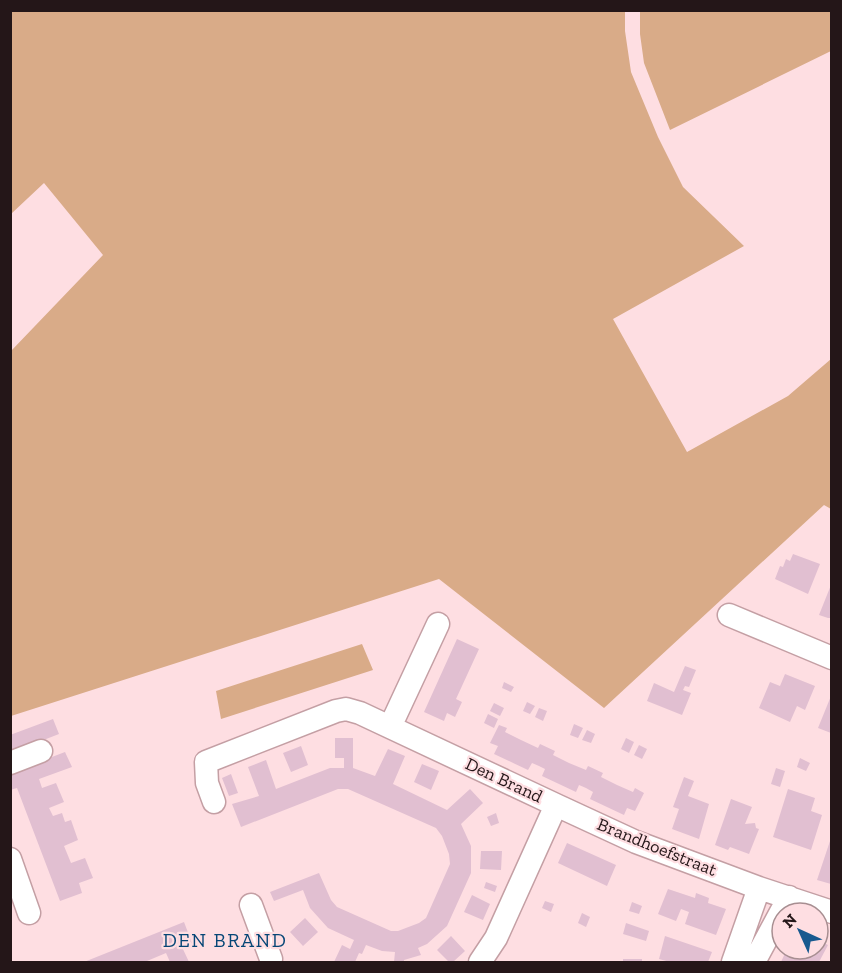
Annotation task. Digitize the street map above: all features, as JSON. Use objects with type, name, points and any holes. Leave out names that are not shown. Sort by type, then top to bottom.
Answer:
[{"type":"street","points":[[729,615],[831,658]]},
{"type":"street","points":[[390,727],[438,624]]},
{"type":"street","name":"Den Brand","points":[[214,802],[207,783],[206,762],[346,709],[360,713],[556,805],[496,938],[480,963]]},
{"type":"street","points":[[10,763],[41,751]]},
{"type":"street","name":"Brandhoefstraat","points":[[556,805],[636,842],[831,912]]},
{"type":"street","points":[[10,859],[29,913]]},
{"type":"street","points":[[733,963],[759,888]]},
{"type":"street","points":[[754,963],[789,897]]},
{"type":"street","points":[[251,905],[271,961]]},
{"type":"shaded area","points":[[11,11],[625,11],[625,31],[631,72],[658,137],[683,187],[744,246],[613,319],[687,452],[788,396],[831,359],[831,509],[824,505],[604,708],[439,579],[11,716],[11,351],[103,255],[44,183],[11,214]]},
{"type":"shaded area","points":[[640,11],[831,11],[831,51],[670,130],[644,63]]},
{"type":"shaded area","points":[[362,644],[373,670],[221,719],[216,691]]},
{"type":"building","points":[[793,554],[820,564],[808,594],[775,579],[780,566],[783,567],[786,559],[790,561]]},
{"type":"building","points":[[831,585],[831,618],[828,618],[819,615]]},
{"type":"building","points":[[457,639],[479,649],[456,699],[462,702],[455,717],[447,713],[444,721],[424,712]]},
{"type":"building","points":[[685,666],[696,670],[689,687],[685,686],[683,690],[691,693],[682,715],[647,701],[654,683],[674,692]]},
{"type":"building","points":[[785,674],[815,686],[805,710],[797,706],[790,722],[759,708],[770,682],[780,686]]},
{"type":"building","points":[[504,682],[514,687],[511,692],[502,688]]},
{"type":"building","points":[[831,696],[831,733],[818,728]]},
{"type":"building","points":[[527,702],[535,706],[530,714],[523,711]]},
{"type":"building","points":[[494,703],[504,708],[500,716],[490,711]]},
{"type":"building","points":[[539,708],[547,711],[543,721],[535,717]]},
{"type":"building","points":[[488,714],[498,719],[494,728],[484,723]]},
{"type":"building","points":[[53,719],[59,734],[10,753],[10,735]]},
{"type":"building","points":[[574,724],[583,728],[578,738],[570,735]]},
{"type":"building","points":[[499,725],[507,728],[505,732],[538,748],[540,744],[555,751],[553,755],[569,763],[586,770],[588,766],[603,773],[601,777],[617,785],[633,792],[635,788],[644,793],[635,811],[627,808],[624,815],[590,799],[593,792],[586,788],[579,785],[576,792],[542,776],[545,769],[539,766],[532,763],[528,770],[494,754],[498,746],[490,743]]},
{"type":"building","points":[[587,730],[595,734],[591,743],[582,740]]},
{"type":"building","points":[[335,738],[353,738],[353,768],[375,776],[388,749],[405,756],[393,784],[447,810],[470,789],[483,803],[461,824],[471,846],[471,873],[447,926],[427,944],[418,948],[421,955],[404,960],[404,962],[394,962],[395,952],[382,951],[366,945],[355,962],[334,962],[342,945],[350,949],[354,940],[328,928],[310,908],[303,890],[274,901],[270,892],[319,873],[331,900],[337,907],[391,931],[398,931],[419,923],[426,918],[450,864],[442,836],[436,828],[348,789],[338,789],[241,827],[232,804],[259,796],[248,767],[266,760],[276,789],[330,768],[344,768],[344,758],[335,758]]},
{"type":"building","points":[[626,738],[634,742],[629,753],[621,749]]},
{"type":"building","points":[[639,745],[647,749],[642,759],[634,755]]},
{"type":"building","points":[[301,746],[308,765],[291,772],[283,753]]},
{"type":"building","points":[[65,752],[72,767],[39,779],[42,788],[56,783],[64,802],[49,808],[53,816],[62,813],[65,822],[71,820],[78,840],[64,846],[71,863],[85,858],[93,878],[79,883],[82,893],[60,901],[17,788],[10,790],[10,773]]},
{"type":"building","points":[[800,758],[810,763],[806,771],[797,767]]},
{"type":"building","points":[[422,764],[439,771],[431,790],[414,782]]},
{"type":"building","points":[[776,768],[785,771],[780,787],[771,784]]},
{"type":"building","points":[[231,774],[238,793],[229,796],[222,778]]},
{"type":"building","points":[[684,777],[694,781],[688,796],[709,804],[699,839],[672,829],[679,809],[673,807]]},
{"type":"building","points":[[788,789],[815,798],[811,811],[822,815],[811,850],[773,837]]},
{"type":"building","points":[[731,799],[752,807],[745,824],[755,823],[756,828],[759,829],[749,854],[730,847],[728,850],[715,845]]},
{"type":"building","points":[[496,813],[499,823],[491,826],[487,817]]},
{"type":"building","points":[[831,838],[831,884],[817,880]]},
{"type":"building","points":[[567,843],[616,865],[607,886],[558,863]]},
{"type":"building","points":[[481,851],[502,851],[501,870],[480,869]]},
{"type":"building","points":[[486,882],[497,886],[495,892],[484,888]]},
{"type":"building","points":[[668,889],[695,898],[696,893],[709,898],[708,903],[726,909],[716,935],[685,924],[689,912],[681,909],[676,921],[658,914]]},
{"type":"building","points":[[472,895],[490,904],[483,920],[464,912]]},
{"type":"building","points":[[545,901],[554,904],[551,912],[542,908]]},
{"type":"building","points":[[632,902],[642,906],[639,914],[629,911]]},
{"type":"building","points":[[582,913],[590,917],[586,927],[578,923]]},
{"type":"building","points":[[305,918],[318,932],[303,946],[290,932]]},
{"type":"building","points":[[184,922],[192,943],[182,947],[189,962],[170,962],[166,953],[148,962],[84,962]]},
{"type":"building","points":[[626,923],[649,931],[646,941],[623,934]]},
{"type":"building","points":[[451,936],[465,951],[453,962],[449,962],[437,950]]},
{"type":"building","points":[[665,936],[712,952],[708,962],[670,962],[659,959]]},
{"type":"building","points":[[623,959],[642,959],[642,962],[623,962]]},
{"type":"building","points":[[781,961],[820,961],[819,962]]},
{"type":"district","name":"DEN BRAND","points":[[225,940]]}]
